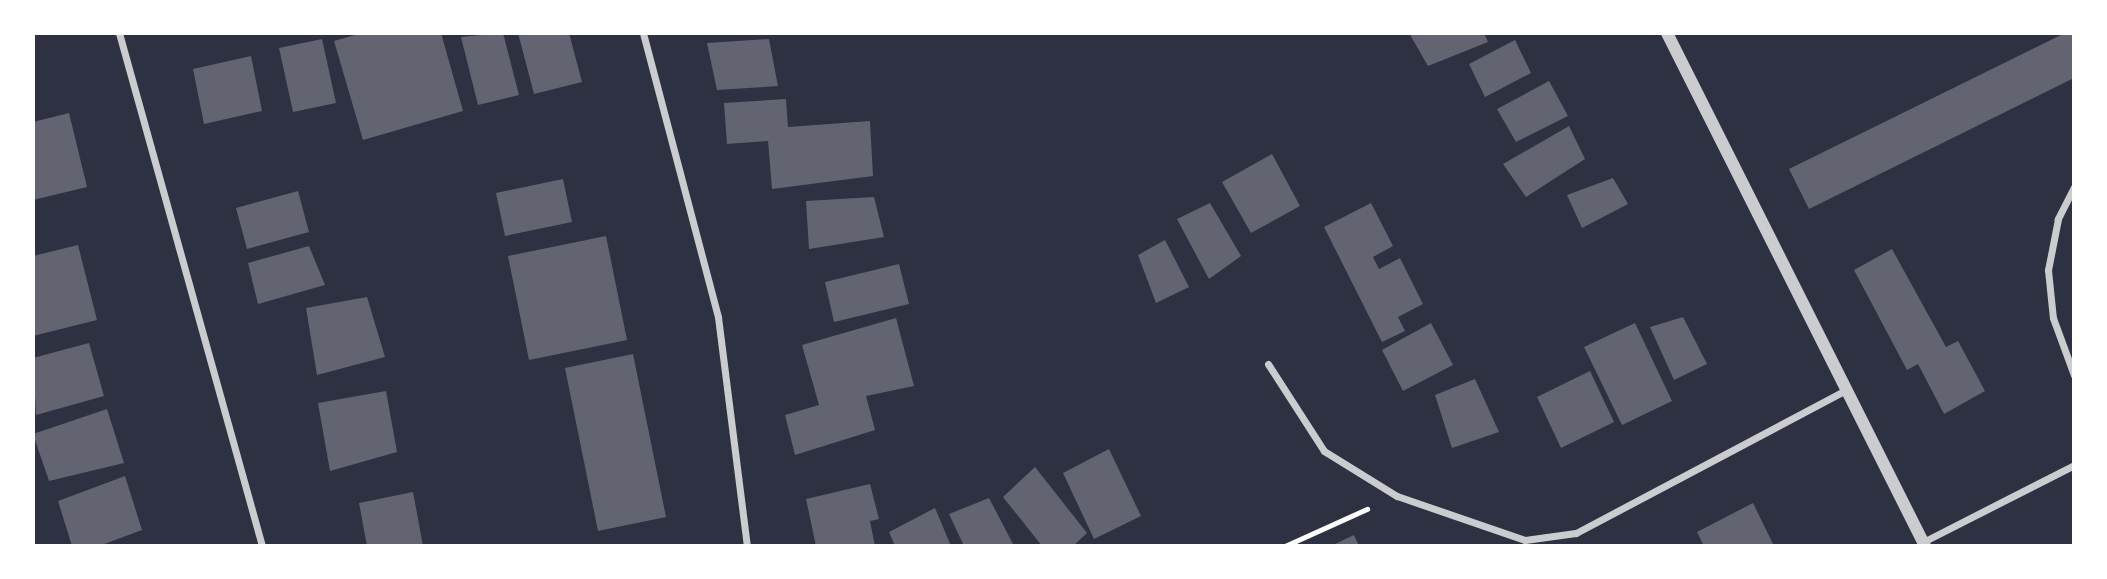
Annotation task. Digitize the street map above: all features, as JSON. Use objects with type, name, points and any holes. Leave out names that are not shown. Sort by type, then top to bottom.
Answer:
[{"type":"street","points":[[119,33],[262,546]]},
{"type":"street","points":[[643,33],[718,317],[747,546]]},
{"type":"street","points":[[1667,33],[1844,391],[1924,544],[2074,465]]},
{"type":"street","points":[[2074,187],[2058,219],[2048,282],[2053,318],[2074,375]]},
{"type":"street","points":[[1268,364],[1324,451],[1397,496],[1525,540],[1576,533],[1844,391]]},
{"type":"path","points":[[1285,546],[1397,496]]},
{"type":"building","points":[[362,33],[441,33],[463,111],[363,140],[334,41]]},
{"type":"building","points":[[503,33],[519,95],[478,105],[461,37]]},
{"type":"building","points":[[518,33],[569,33],[582,82],[534,94]]},
{"type":"building","points":[[1409,33],[1484,33],[1488,42],[1428,66]]},
{"type":"building","points":[[2065,33],[2074,33],[2074,78],[1809,209],[1789,169]]},
{"type":"building","points":[[322,39],[336,103],[293,112],[279,48]]},
{"type":"building","points":[[769,39],[778,86],[717,90],[707,43]]},
{"type":"building","points":[[1515,40],[1531,73],[1485,97],[1469,64]]},
{"type":"building","points":[[251,56],[262,111],[204,124],[193,69]]},
{"type":"building","points":[[1549,81],[1568,116],[1516,142],[1497,109]]},
{"type":"building","points":[[786,99],[788,127],[870,121],[873,176],[772,189],[768,141],[727,144],[724,103]]},
{"type":"building","points":[[69,113],[87,187],[33,200],[33,122]]},
{"type":"building","points":[[1569,126],[1585,159],[1526,197],[1503,164]]},
{"type":"building","points":[[1272,154],[1300,206],[1251,233],[1222,182]]},
{"type":"building","points":[[1613,178],[1628,204],[1582,228],[1567,195]]},
{"type":"building","points":[[563,179],[572,222],[505,236],[496,193]]},
{"type":"building","points":[[298,191],[309,232],[247,249],[236,208]]},
{"type":"building","points":[[874,197],[884,237],[809,249],[806,201]]},
{"type":"building","points":[[1210,203],[1241,256],[1209,279],[1177,219]]},
{"type":"building","points":[[1371,203],[1393,246],[1373,257],[1379,269],[1400,258],[1423,304],[1398,317],[1405,331],[1382,342],[1324,227]]},
{"type":"building","points":[[606,236],[627,340],[529,360],[508,256]]},
{"type":"building","points":[[1165,240],[1189,287],[1156,303],[1138,255]]},
{"type":"building","points":[[78,245],[97,320],[33,336],[33,256]]},
{"type":"building","points":[[309,246],[325,285],[258,304],[248,263]]},
{"type":"building","points":[[1892,249],[1946,347],[1958,341],[1985,391],[1944,414],[1918,364],[1907,370],[1854,270]]},
{"type":"building","points":[[899,264],[909,304],[834,322],[825,282]]},
{"type":"building","points":[[367,297],[385,357],[317,375],[306,308]]},
{"type":"building","points":[[1683,317],[1707,364],[1674,380],[1650,327]]},
{"type":"building","points":[[896,318],[914,386],[866,396],[875,430],[795,455],[785,415],[819,405],[802,345]]},
{"type":"building","points":[[1431,323],[1453,365],[1403,391],[1382,350]]},
{"type":"building","points":[[1635,323],[1672,401],[1622,425],[1584,347]]},
{"type":"building","points":[[89,343],[104,396],[36,415],[33,358]]},
{"type":"building","points":[[633,354],[666,517],[598,531],[565,368]]},
{"type":"building","points":[[1590,371],[1614,422],[1561,448],[1537,397]]},
{"type":"building","points":[[1475,379],[1499,432],[1452,448],[1435,395]]},
{"type":"building","points":[[386,391],[397,452],[330,471],[318,403]]},
{"type":"building","points":[[107,409],[124,463],[49,481],[33,434]]},
{"type":"building","points":[[1109,449],[1141,516],[1094,539],[1063,473]]},
{"type":"building","points":[[1035,467],[1087,533],[1073,546],[1042,546],[1003,497]]},
{"type":"building","points":[[125,476],[142,530],[99,546],[72,546],[58,501]]},
{"type":"building","points":[[870,484],[879,519],[870,521],[875,546],[816,546],[806,499]]},
{"type":"building","points":[[413,492],[423,546],[367,546],[359,503]]},
{"type":"building","points":[[989,498],[1014,546],[964,546],[949,514]]},
{"type":"building","points":[[1753,503],[1774,546],[1704,546],[1697,532]]},
{"type":"building","points":[[935,508],[951,546],[895,546],[889,532]]},
{"type":"building","points":[[1354,535],[1359,546],[1331,546]]}]
